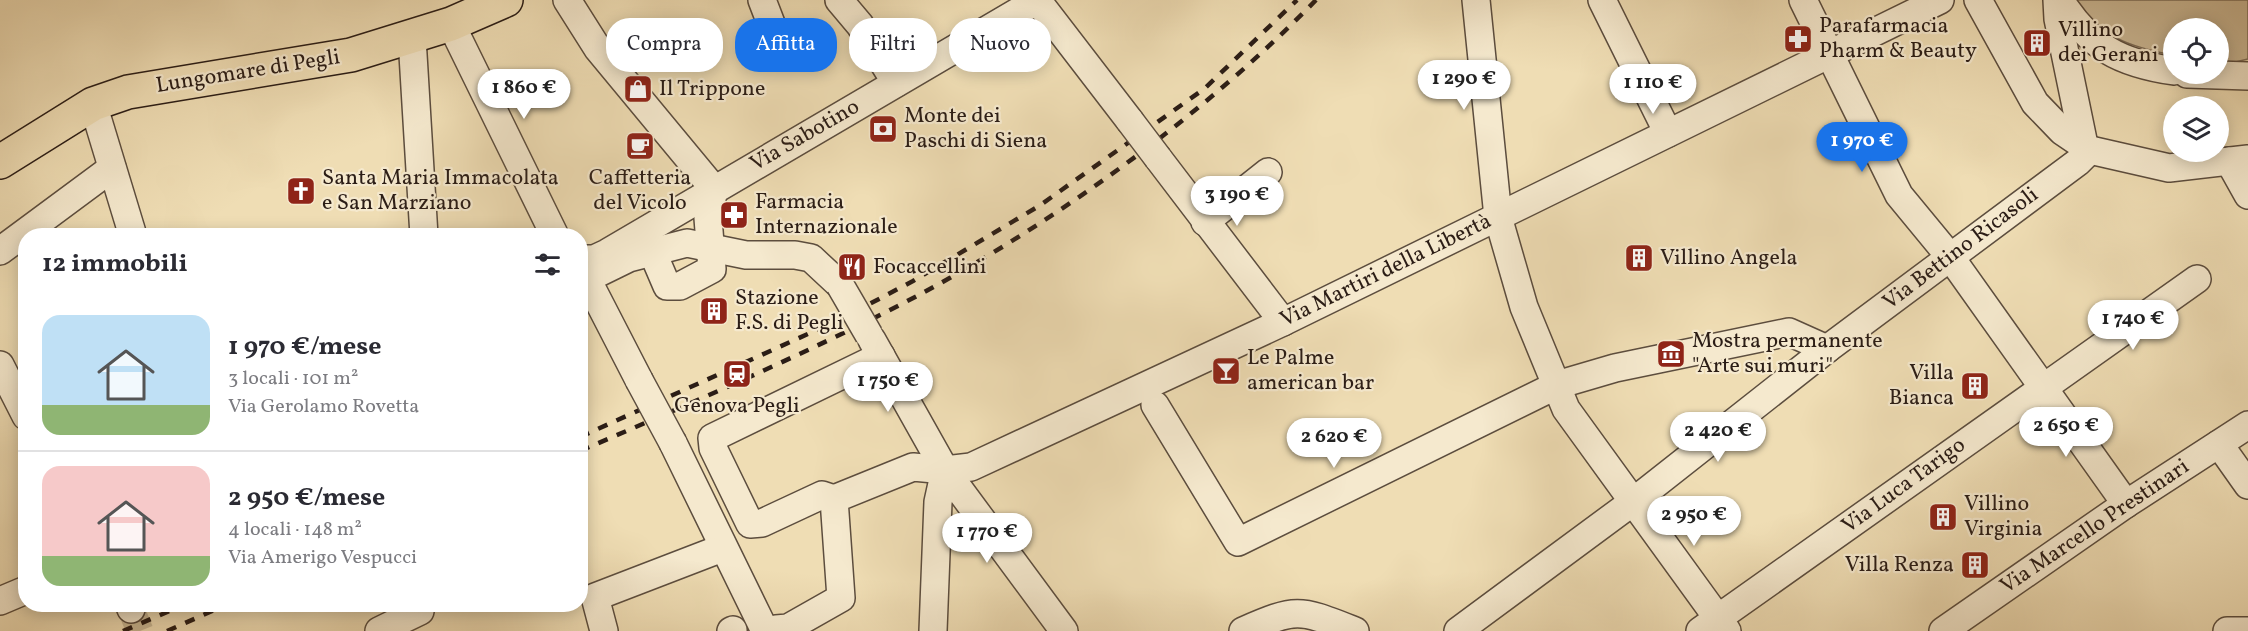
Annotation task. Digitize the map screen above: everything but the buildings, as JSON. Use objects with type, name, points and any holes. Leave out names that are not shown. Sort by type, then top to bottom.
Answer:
[{"type":"main road","name":"Lungomare di Pegli","points":[[0,162],[93,104],[128,92],[351,55],[452,24],[506,0]]},
{"type":"street","points":[[567,0],[598,49],[714,189],[708,218],[712,269],[680,286],[667,286],[652,251]]},
{"type":"street","points":[[762,0],[769,18]]},
{"type":"street","points":[[839,0],[860,25],[896,83]]},
{"type":"street","points":[[1038,0],[1283,322]]},
{"type":"street","name":"Via Sabotino","points":[[588,267],[594,259],[1038,0]]},
{"type":"street","points":[[1476,0],[1498,217],[1524,307],[1566,409],[1634,501],[1715,627]]},
{"type":"street","points":[[1602,0],[1668,133]]},
{"type":"street","points":[[1803,0],[1899,195],[1950,258],[2126,504]]},
{"type":"street","name":"Via Martiri della Libertà","points":[[604,631],[595,597],[724,547],[913,467],[945,470],[971,467],[1283,322],[1940,0]]},
{"type":"street","points":[[1978,0],[2035,104],[2062,131],[2087,147],[2169,168],[2239,160],[2248,195]]},
{"type":"street","points":[[2058,0],[2058,19],[2087,147]]},
{"type":"street","points":[[2058,0],[2077,26],[2094,43],[2140,66],[2163,69]]},
{"type":"street","points":[[452,24],[551,228]]},
{"type":"street","points":[[412,38],[424,228]]},
{"type":"street","points":[[2229,75],[2248,76]]},
{"type":"street","points":[[93,104],[131,228]]},
{"type":"street","name":"Via Bettino Ricasoli","points":[[1458,631],[1634,501],[1827,349],[1950,258],[2087,147]]},
{"type":"street","points":[[31,228],[112,168]]},
{"type":"street","points":[[1205,222],[1268,172]]},
{"type":"street","points":[[0,251],[18,238]]},
{"type":"street","points":[[588,271],[652,251],[687,243],[746,255],[795,255],[811,258],[840,285],[945,470],[1064,631]]},
{"type":"street","points":[[621,245],[652,251]]},
{"type":"street","name":"Via Luca Tarigo","points":[[1715,627],[2043,386],[2197,279]]},
{"type":"street","points":[[588,283],[770,630],[788,628],[841,598],[834,500],[822,495],[762,523],[750,524],[713,448],[712,438],[875,346]]},
{"type":"street","points":[[1155,405],[1238,542],[1557,385],[1615,368],[1789,332],[1827,349]]},
{"type":"street","points":[[0,365],[18,400]]},
{"type":"street","name":"Via Marcello Prestinari","points":[[1943,631],[2126,504],[2248,425]]},
{"type":"street","points":[[2219,444],[2248,485]]},
{"type":"street","points":[[933,631],[938,502],[945,470]]},
{"type":"street","points":[[0,601],[18,593]]},
{"type":"street","points":[[380,631],[418,612]]},
{"type":"street","points":[[1243,631],[1278,616],[1300,612],[1355,631]]},
{"type":"street","points":[[2228,631],[2248,631]]},
{"type":"shaded area","points":[[2074,0],[2248,0],[2248,59],[2229,63],[2229,18],[2163,18],[2163,53],[2129,44],[2107,32]]},
{"type":"tunnel","points":[[132,612],[140,631]]},
{"type":"railway","points":[[588,433],[841,319],[913,281],[1039,206],[1204,89],[1297,0]]},
{"type":"railway","points":[[588,448],[834,337],[917,296],[1023,234],[1127,163],[1178,124],[1227,84],[1316,0]]},
{"type":"railway","points":[[123,631],[167,612]]},
{"type":"railway","points":[[167,631],[210,612]]},
{"type":"place","name":"Parafarmacia Pharm & Beauty","points":[[1798,39]]},
{"type":"place","name":"Villino dei Gerani","points":[[2037,43]]},
{"type":"place","name":"Il Trippone","points":[[638,89]]},
{"type":"place","name":"Monte dei Paschi di Siena","points":[[883,129]]},
{"type":"place","name":"Caffetteria del Vicolo","points":[[640,146]]},
{"type":"place","name":"Santa Maria Immacolata e San Marziano","points":[[301,191]]},
{"type":"place","name":"Farmacia Internazionale","points":[[734,215]]},
{"type":"place","name":"Villino Angela","points":[[1639,258]]},
{"type":"place","name":"Focaccellini","points":[[852,267]]},
{"type":"place","name":"Stazione F.S. di Pegli","points":[[714,311]]},
{"type":"place","name":"Mostra permanente \"Arte sui muri\"","points":[[1671,354]]},
{"type":"place","name":"Le Palme american bar","points":[[1226,371]]},
{"type":"place","name":"Genova Pegli","points":[[737,374]]},
{"type":"place","name":"Villa Bianca","points":[[1975,386]]},
{"type":"place","name":"Villino Virginia","points":[[1943,517]]},
{"type":"place","name":"Villa Renza","points":[[1975,565]]}]
